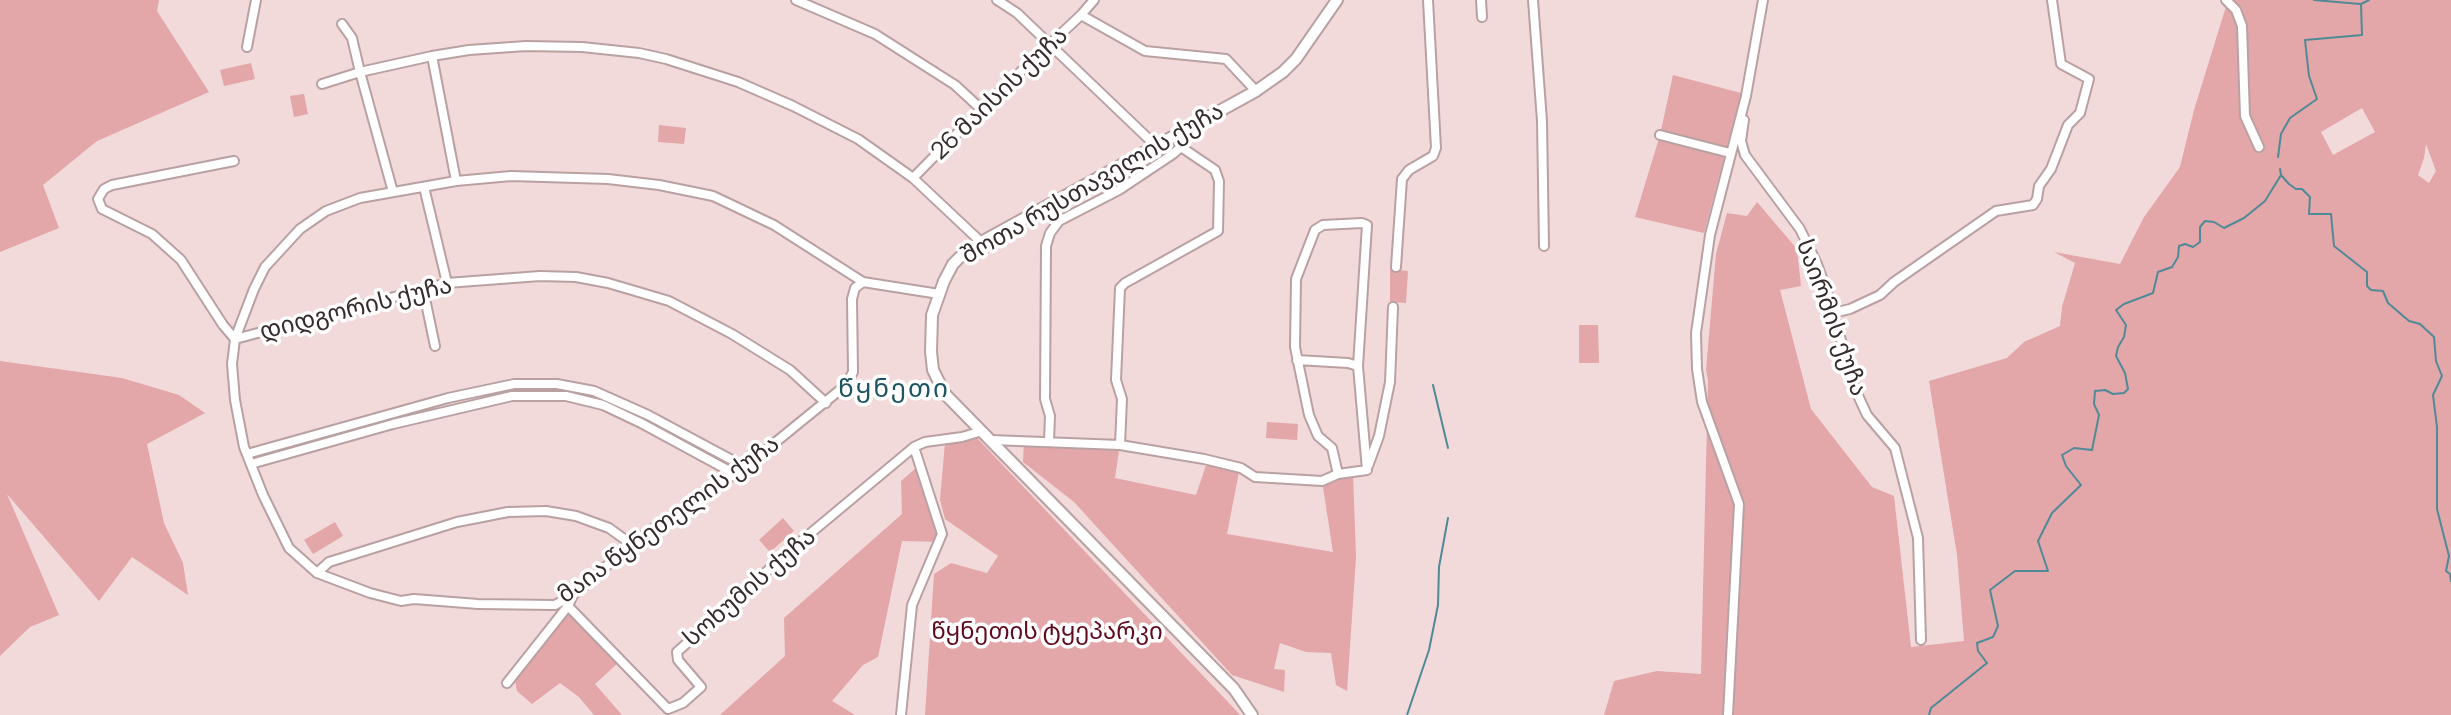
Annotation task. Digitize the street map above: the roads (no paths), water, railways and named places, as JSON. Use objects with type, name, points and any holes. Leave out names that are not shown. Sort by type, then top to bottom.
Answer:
[{"type":"main road","name":"შოთა რუსთაველის ქუჩა","points":[[1252,715],[1234,689],[945,394],[933,370],[932,315],[953,264],[967,250],[1256,91],[1296,59],[1337,0]]},
{"type":"street","points":[[247,47],[256,0]]},
{"type":"street","points":[[796,0],[875,34],[955,85],[981,109]]},
{"type":"street","points":[[997,0],[1017,13],[1156,146]]},
{"type":"street","points":[[1081,15],[1094,0]]},
{"type":"street","points":[[1396,267],[1402,179],[1409,170],[1433,156],[1436,148],[1428,0]]},
{"type":"street","points":[[1481,0],[1482,17]]},
{"type":"street","points":[[1533,0],[1542,121],[1544,246]]},
{"type":"street","points":[[1728,715],[1739,504],[1702,402],[1696,333],[1710,235],[1746,96],[1763,0]]},
{"type":"street","points":[[1833,313],[1880,295],[1996,211],[2033,205],[2068,125],[2080,113],[2089,79],[2061,64],[2052,0]]},
{"type":"street","points":[[2226,0],[2236,10],[2242,26],[2245,116],[2259,147]]},
{"type":"street","name":"26 მაისის ქუჩა","points":[[913,178],[1081,15],[1145,51],[1226,59],[1256,91]]},
{"type":"street","points":[[342,24],[352,38],[393,192]]},
{"type":"street","points":[[322,84],[432,56],[526,46],[582,47],[666,59],[738,82],[858,139],[913,178],[981,242]]},
{"type":"street","points":[[432,56],[456,181]]},
{"type":"street","name":"საირმის ქუჩა","points":[[1746,96],[1741,141],[1743,149],[1800,229],[1817,264],[1855,389],[1867,415],[1895,448],[1902,468],[1918,538],[1921,640]]},
{"type":"street","points":[[1120,445],[1122,399],[1116,380],[1120,288],[1218,231],[1219,181],[1215,170],[1181,147],[1175,135]]},
{"type":"street","points":[[1660,135],[1730,153]]},
{"type":"street","points":[[1049,441],[1050,416],[1045,385],[1046,246],[1050,233],[1059,221],[1119,190],[1181,147]]},
{"type":"street","points":[[234,161],[112,185],[100,193],[98,202],[102,209],[152,234],[181,260],[235,339]]},
{"type":"street","name":"მაია წყნეთელის ქუჩა","points":[[511,176],[608,179],[713,196],[774,225],[863,282],[855,288],[852,299],[853,372],[846,385],[826,403],[745,467],[631,544],[573,595],[555,605],[401,601],[317,573],[289,548],[244,447],[235,400],[232,364],[235,339],[265,267],[300,229],[326,211],[360,198],[424,187],[511,176]]},
{"type":"street","points":[[424,187],[447,283]]},
{"type":"street","points":[[1338,474],[1332,448],[1318,436],[1309,415],[1295,347],[1296,279],[1315,230],[1323,225],[1367,225],[1358,366],[1367,470]]},
{"type":"street","name":"დიდგორის ქუჩა","points":[[235,339],[447,283],[540,276],[576,277],[669,301],[732,334],[790,370],[826,403]]},
{"type":"street","points":[[863,282],[939,294]]},
{"type":"street","points":[[423,289],[435,346]]},
{"type":"street","points":[[1367,470],[1379,436],[1390,382],[1393,307]]},
{"type":"street","points":[[1297,360],[1358,366]]},
{"type":"street","points":[[247,454],[448,398],[514,384],[557,384],[594,391],[648,415],[692,451],[735,474]]},
{"type":"street","points":[[496,388],[499,399]]},
{"type":"street","points":[[251,464],[512,396],[566,396],[603,405],[697,442],[745,467]]},
{"type":"street","points":[[343,426],[346,438]]},
{"type":"street","name":"სოხუმის ქუჩა","points":[[568,606],[668,709],[683,703],[701,687],[678,660],[677,652],[794,547],[914,447],[982,431]]},
{"type":"street","points":[[991,440],[1120,445],[1204,459],[1241,468],[1255,477],[1322,481],[1338,474],[1367,470]]},
{"type":"street","points":[[692,451],[697,442]]},
{"type":"street","points":[[901,715],[912,605],[942,534],[914,447]]},
{"type":"street","points":[[317,573],[329,562],[457,522],[508,512],[546,511],[576,516],[609,528],[631,544]]},
{"type":"street","points":[[507,683],[568,606],[573,595]]},
{"type":"waterway","points":[[2314,0],[2360,4]]},
{"type":"waterway","points":[[2278,157],[2281,134],[2290,118],[2317,99],[2309,76],[2305,40],[2362,35],[2361,4],[2369,0]]},
{"type":"waterway","points":[[1929,715],[1931,708],[1987,663],[1978,651],[1977,643],[1993,637],[1998,626],[1990,590],[2015,571],[2048,571],[2038,541],[2052,513],[2081,485],[2066,466],[2062,455],[2074,448],[2092,450],[2099,415],[2094,404],[2095,391],[2105,390],[2113,394],[2124,393],[2128,389],[2125,373],[2116,356],[2126,325],[2116,310],[2153,293],[2158,272],[2172,267],[2178,257],[2179,246],[2185,244],[2193,247],[2200,242],[2200,227],[2205,221],[2224,228],[2244,218],[2265,201],[2281,175],[2280,169]]},
{"type":"waterway","points":[[2281,175],[2310,197],[2309,214],[2331,214],[2334,246],[2367,272],[2367,286],[2371,290],[2383,291],[2388,303],[2434,337],[2436,361],[2442,376],[2433,395],[2437,427],[2437,509],[2449,556],[2446,571],[2451,581]]},
{"type":"waterway","points":[[1433,385],[1448,448]]},
{"type":"waterway","points":[[1407,715],[1429,650],[1438,605],[1439,567],[1448,518]]},
{"type":"district","name":"წყნეთი","points":[[894,390]]},
{"type":"park label","name":"წყნეთის ტყეპარკი","points":[[1047,632]]}]
